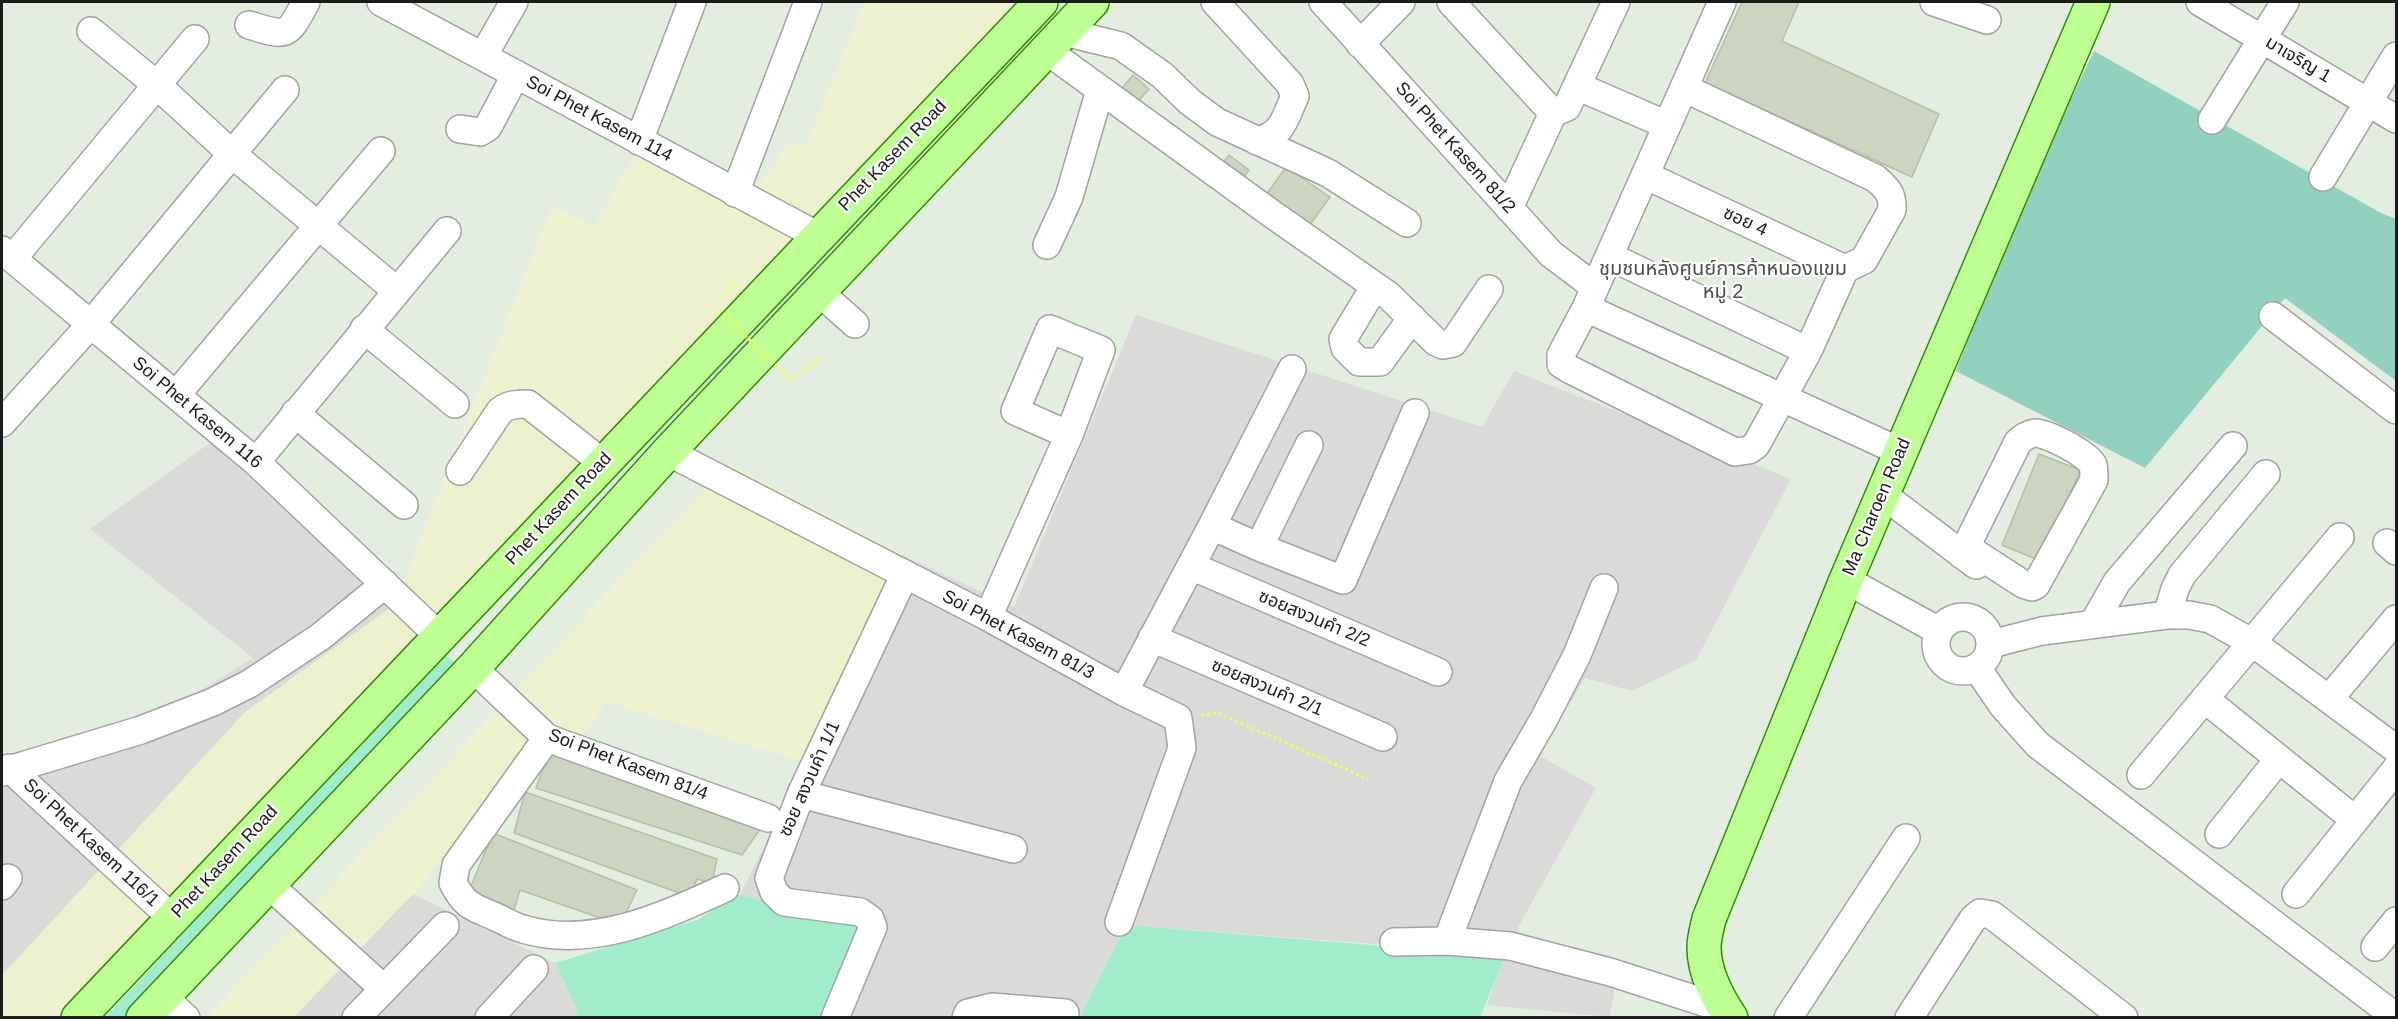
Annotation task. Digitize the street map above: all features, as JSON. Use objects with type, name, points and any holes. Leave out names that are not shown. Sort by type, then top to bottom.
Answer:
[{"type":"main road","name":"Phet Kasem Road","points":[[78,1017],[1041,2]]},
{"type":"main road","points":[[164,1010],[269,885],[473,669],[668,452],[1092,2]]},
{"type":"main road","name":"Ma Charoen Road","points":[[1728,1013],[1708,973],[1704,947],[1709,919],[1882,494],[2093,2]]},
{"type":"main road","points":[[439,636],[473,669]]},
{"type":"street","points":[[249,25],[277,34],[288,30],[294,24],[306,2]]},
{"type":"street","points":[[483,56],[514,2]]},
{"type":"street","points":[[639,141],[692,2]]},
{"type":"street","points":[[735,193],[808,2]]},
{"type":"street","points":[[1215,2],[1290,84],[1295,96],[1278,132],[1269,138],[1257,141]]},
{"type":"street","name":"Soi Phet Kasem 81/2","points":[[1323,2],[1590,298],[1783,398],[1901,452]]},
{"type":"street","points":[[1360,44],[1401,2]]},
{"type":"street","points":[[1451,2],[1553,113]]},
{"type":"street","points":[[1509,207],[1553,113],[1568,106],[1616,2]]},
{"type":"street","points":[[1684,88],[1875,178],[1890,193],[1892,210],[1864,260],[1845,270],[1808,351],[1783,398],[1755,445],[1749,450],[1735,452],[1561,364],[1561,356],[1590,298],[1722,2]]},
{"type":"street","points":[[1934,2],[1987,20]]},
{"type":"street","name":"มาเจริญ 1","points":[[2200,2],[2397,119]]},
{"type":"street","points":[[2212,120],[2285,2]]},
{"type":"street","name":"Soi Phet Kasem 114","points":[[390,3],[639,141],[818,236]]},
{"type":"street","points":[[91,31],[157,85],[232,154],[397,291]]},
{"type":"street","points":[[5,252],[157,85],[195,39]]},
{"type":"street","points":[[1055,41],[1100,90],[1397,302],[1436,342],[1443,345],[1453,343],[1489,289]]},
{"type":"street","points":[[1055,41],[1112,42],[1121,46],[1162,75],[1190,102],[1217,122],[1328,173],[1407,224]]},
{"type":"street","points":[[2323,177],[2397,56]]},
{"type":"street","points":[[459,129],[480,132],[488,127],[516,74]]},
{"type":"street","points":[[1577,86],[1667,125]]},
{"type":"street","points":[[2,423],[91,324],[285,90]]},
{"type":"street","points":[[1047,245],[1069,196],[1100,90]]},
{"type":"street","points":[[176,395],[381,151]]},
{"type":"street","name":"ซอย 4","points":[[1645,176],[1845,270]]},
{"type":"street","points":[[256,462],[447,231]]},
{"type":"street","name":"Soi Phet Kasem 116","points":[[5,252],[256,462],[439,636]]},
{"type":"street","points":[[1609,256],[1808,351]]},
{"type":"street","points":[[1375,286],[1343,339],[1345,348],[1359,362],[1380,362],[1412,318]]},
{"type":"street","points":[[819,292],[855,324]]},
{"type":"street","points":[[2273,316],[2397,410]]},
{"type":"street","points":[[364,329],[455,405]]},
{"type":"street","points":[[1124,692],[1292,369]]},
{"type":"street","points":[[460,471],[500,411],[510,405],[518,404],[528,404],[603,463]]},
{"type":"street","points":[[296,413],[404,505]]},
{"type":"street","points":[[1212,526],[1342,580],[1415,413]]},
{"type":"street","points":[[2036,433],[2051,437],[2084,455],[2093,465],[2094,480],[2036,585],[2031,587],[2023,584],[1964,551],[2018,442],[2026,436],[2036,433]]},
{"type":"street","points":[[988,617],[1069,435]]},
{"type":"street","points":[[1259,547],[1309,445]]},
{"type":"street","points":[[2093,624],[2117,582],[2233,447]]},
{"type":"street","name":"Soi Phet Kasem 81/3","points":[[668,452],[988,617],[1124,692],[1178,718]]},
{"type":"street","points":[[2167,615],[2182,574],[2266,474]]},
{"type":"street","points":[[1882,494],[1964,551],[2020,597]]},
{"type":"street","points":[[2141,775],[2340,537]]},
{"type":"street","name":"ซอยสงวนคำ 2/2","points":[[1191,566],[1438,672]]},
{"type":"street","name":"ซอย สงวนคำ 1/1","points":[[835,1017],[873,927],[870,919],[861,912],[784,902],[774,892],[769,878],[801,794],[905,574]]},
{"type":"street","points":[[1846,580],[1939,631]]},
{"type":"street","points":[[5,770],[141,730],[213,702],[249,684],[320,637],[385,584]]},
{"type":"street","points":[[1447,941],[1508,781],[1544,720],[1577,655],[1604,588]]},
{"type":"street","points":[[1991,644],[2042,631],[2167,615],[2189,615],[2210,619],[2253,643],[2397,748]]},
{"type":"street","points":[[1970,618],[1985,627],[1991,644],[1989,654],[1977,668],[1960,672],[1944,664],[1936,649],[1939,631],[1952,619],[1970,618]]},
{"type":"street","points":[[2329,699],[2397,619]]},
{"type":"street","name":"ซอยสงวนคำ 2/1","points":[[1152,638],[1383,737]]},
{"type":"street","points":[[1977,668],[2003,706],[2038,745],[2397,1017]]},
{"type":"street","name":"Soi Phet Kasem 81/4","points":[[473,669],[547,738],[768,818]]},
{"type":"street","points":[[2206,700],[2355,820]]},
{"type":"street","points":[[1119,922],[1182,748],[1178,718]]},
{"type":"street","points":[[547,738],[456,866],[453,883],[464,902],[522,929],[546,934],[588,934],[613,930],[675,911],[725,888]]},
{"type":"street","points":[[2219,834],[2278,760]]},
{"type":"street","points":[[2296,894],[2397,769]]},
{"type":"street","name":"Soi Phet Kasem 116/1","points":[[5,770],[172,918]]},
{"type":"street","points":[[801,794],[1013,849]]},
{"type":"street","points":[[1788,1017],[1906,838]]},
{"type":"street","points":[[269,885],[384,989]]},
{"type":"street","points":[[1922,1013],[1973,919],[1980,913],[1992,915],[2124,1017]]},
{"type":"street","points":[[2374,947],[2397,921]]},
{"type":"street","points":[[356,1017],[445,926]]},
{"type":"street","points":[[1394,942],[1447,941],[1510,946],[1610,972],[1728,1013]]},
{"type":"street","points":[[489,1017],[534,969]]},
{"type":"street","points":[[966,1017],[968,1013],[992,1007],[1065,1013]]},
{"type":"path","points":[[719,309],[790,379],[821,359]]},
{"type":"path","points":[[1178,718],[1218,713],[1368,779]]},
{"type":"shaded area","points":[[864,2],[1020,2],[791,239],[424,635],[64,1017],[2,1017],[2,975],[245,712],[394,605],[552,206],[594,226],[635,155],[742,211],[790,142],[806,145]]},
{"type":"shaded area","points":[[2094,51],[2381,213],[2396,219],[2396,381],[2285,298],[2145,468],[1956,371],[2013,221]]},
{"type":"shaded area","points":[[1136,315],[1482,427],[1514,371],[1791,479],[1696,660],[1632,691],[1585,678],[1539,755],[1596,788],[1516,931],[1618,963],[1610,1017],[1487,1005],[1505,954],[1126,925],[1079,1017],[834,1017],[740,895],[802,770],[902,555],[1014,607]]},
{"type":"shaded area","points":[[211,442],[394,605],[350,638],[2,975],[2,784],[171,709],[253,658],[90,529]]},
{"type":"shaded area","points":[[729,463],[902,555],[805,762],[607,702],[583,736],[535,744],[413,894],[293,1017],[207,1018]]},
{"type":"shaded area","points":[[413,894],[555,963],[575,1005],[578,1017],[293,1018]]},
{"type":"green space","points":[[442,653],[454,662],[126,1017],[105,1018]]},
{"type":"green space","points":[[740,895],[862,927],[834,1017],[578,1017],[575,1005],[555,963],[700,919],[726,900]]},
{"type":"green space","points":[[1126,925],[1506,954],[1480,1017],[1079,1018]]},
{"type":"building","points":[[1742,2],[1799,2],[1782,41],[1939,114],[1912,177],[1705,83]]},
{"type":"building","points":[[1133,75],[1149,89],[1134,106],[1118,93]]},
{"type":"building","points":[[1229,155],[1249,170],[1240,183],[1219,168]]},
{"type":"building","points":[[1286,167],[1330,197],[1309,226],[1266,195]]},
{"type":"building","points":[[2039,454],[2080,470],[2043,562],[2002,545]]},
{"type":"building","points":[[551,748],[768,818],[742,855],[536,788]]},
{"type":"building","points":[[525,792],[717,859],[712,883],[697,879],[690,897],[514,833]]},
{"type":"building","points":[[493,833],[637,890],[620,925],[520,890],[512,916],[466,898]]},
{"type":"district","name":"ชุมชนหลังศูนย์การค้าหนองแขม หมู่ 2","points":[[1723,280]]}]
